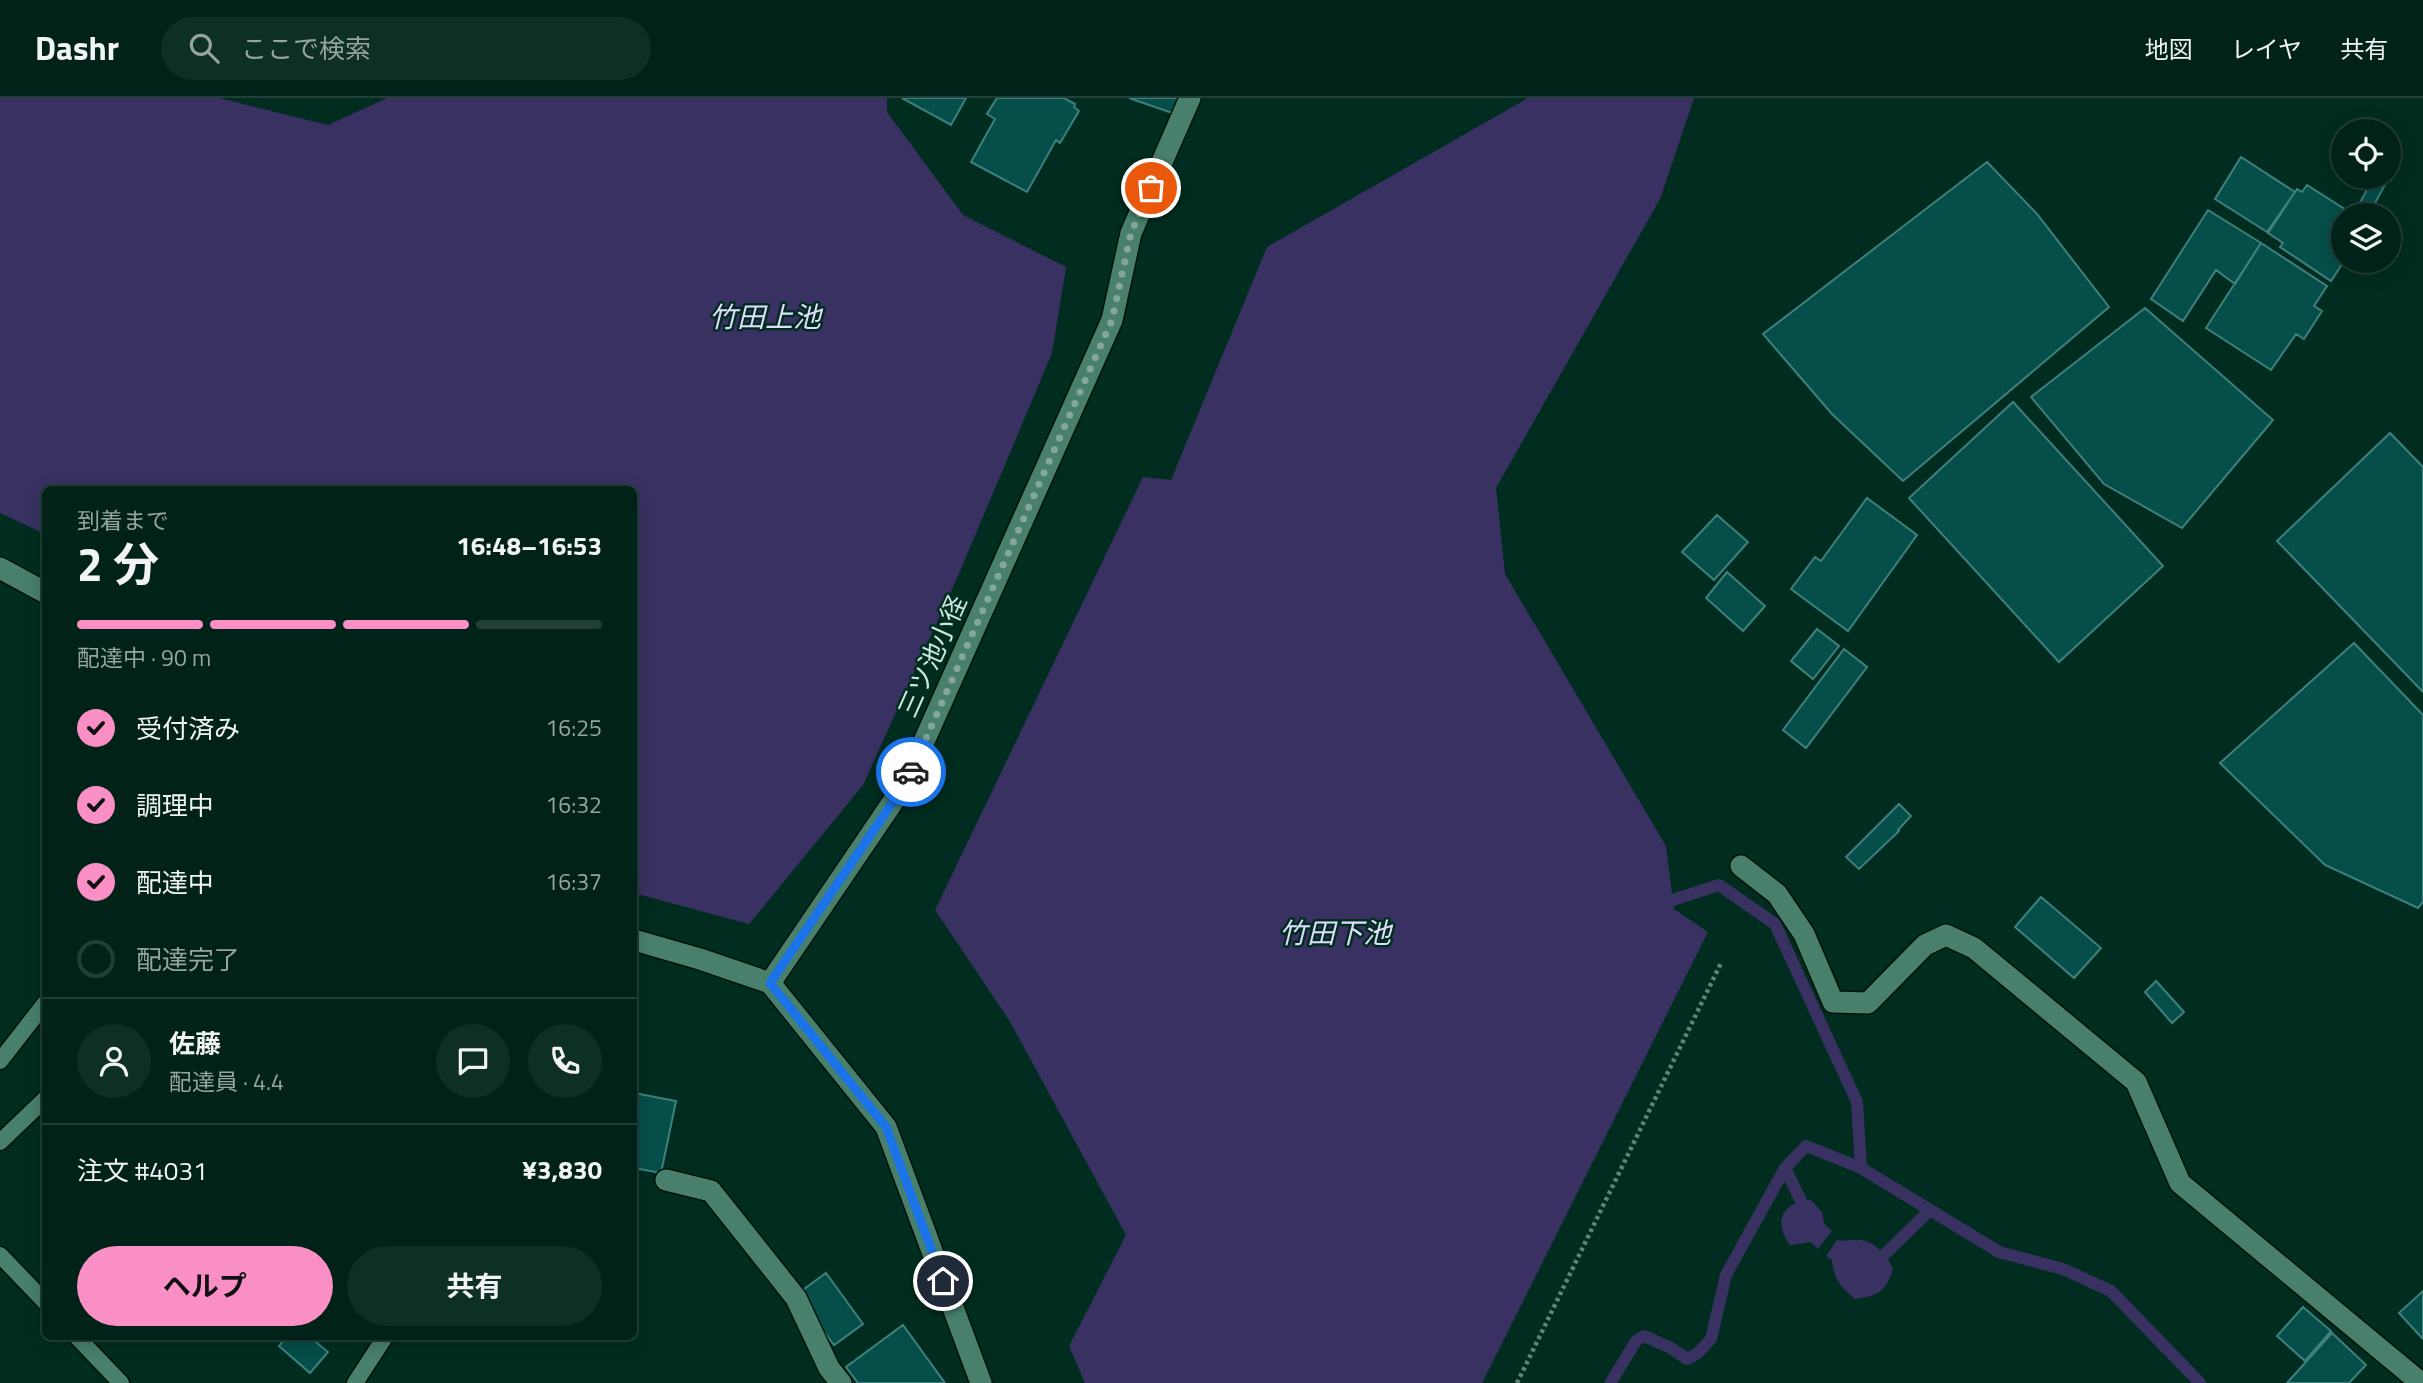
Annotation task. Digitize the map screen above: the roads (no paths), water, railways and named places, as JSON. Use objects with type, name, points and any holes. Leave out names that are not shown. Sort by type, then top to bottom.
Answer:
[{"type":"street","name":"三ツ池小径","points":[[770,983],[905,784],[1112,320],[1131,233],[1191,98]]},
{"type":"street","points":[[0,568],[42,591]]},
{"type":"street","points":[[1741,866],[1777,894],[1804,934],[1833,1002],[1868,1003],[1925,945],[1946,936],[1974,948],[2136,1082],[2180,1183],[2421,1383]]},
{"type":"street","points":[[637,941],[770,983],[886,1127],[981,1383]]},
{"type":"street","points":[[666,1181],[711,1192],[796,1298],[829,1368],[841,1383]]},
{"type":"lane","points":[[0,1061],[42,1007]]},
{"type":"lane","points":[[0,1142],[42,1102]]},
{"type":"lane","points":[[0,1255],[42,1299]]},
{"type":"lane","points":[[81,1340],[121,1383]]},
{"type":"lane","points":[[355,1383],[382,1340]]},
{"type":"water","name":"竹田上池","points":[[0,98],[219,98],[328,125],[387,98],[887,98],[887,112],[963,215],[1066,267],[1052,353],[958,576],[863,785],[749,924],[637,894],[637,486],[42,486],[42,533],[0,513]]},
{"type":"water","name":"竹田下池","points":[[1528,98],[1694,98],[1660,199],[1496,488],[1505,574],[1666,846],[1674,909],[1708,932],[1482,1383],[1085,1383],[1069,1346],[1126,1235],[1009,1020],[935,910],[1143,477],[1171,480],[1267,247]]},
{"type":"water","points":[[1811,1200],[1822,1212],[1824,1223],[1832,1231],[1818,1249],[1811,1242],[1790,1245],[1782,1229],[1783,1215],[1793,1205]]},
{"type":"water","points":[[1837,1240],[1866,1241],[1885,1255],[1893,1269],[1880,1292],[1855,1299],[1842,1286],[1836,1278],[1832,1260],[1826,1256]]},
{"type":"waterway","points":[[1660,904],[1719,885],[1775,924],[1857,1102],[1861,1168],[1999,1252],[2063,1269],[2111,1291],[2200,1383]]},
{"type":"waterway","points":[[1611,1382],[1636,1341],[1644,1336],[1671,1348],[1687,1359],[1698,1353],[1711,1339],[1726,1275],[1785,1168],[1806,1146],[1861,1168]]},
{"type":"waterway","points":[[1785,1168],[1807,1213]]},
{"type":"waterway","points":[[1876,1263],[1930,1210]]}]
